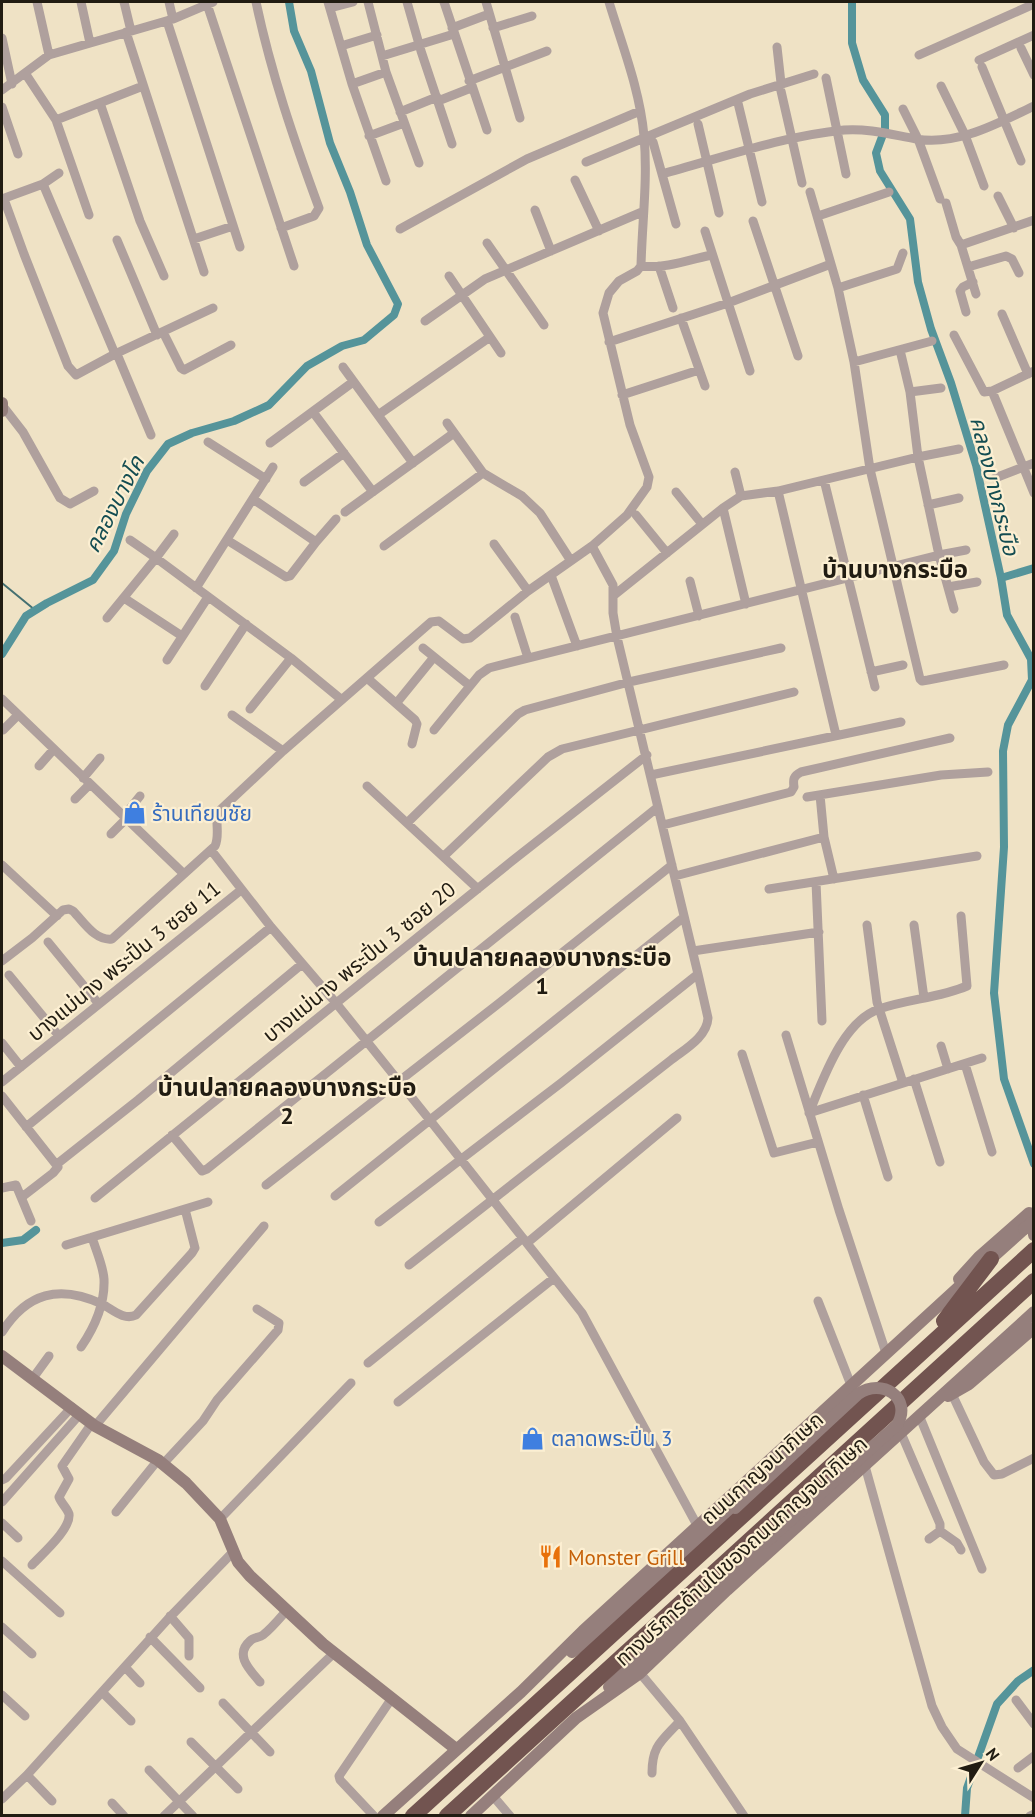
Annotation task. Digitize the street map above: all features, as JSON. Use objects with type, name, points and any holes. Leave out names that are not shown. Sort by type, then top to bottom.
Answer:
[{"type":"highway","name":"ถนนกาญจนาภิเษก","points":[[413,1815],[1030,1253]]},
{"type":"highway","points":[[921,1353],[991,1258]]},
{"type":"highway","points":[[447,1815],[1032,1282]]},
{"type":"main road","points":[[383,1815],[521,1692],[583,1631],[942,1301],[991,1258],[1030,1228],[1032,1214],[1029,1213],[971,1264],[942,1301]]},
{"type":"main road","name":"ทางบริการด้านในของถนนกาญจนาภิเษก","points":[[474,1814],[576,1718],[639,1673],[1033,1312]]},
{"type":"main road","points":[[931,1405],[969,1384],[1034,1328]]},
{"type":"main road","points":[[2,1356],[93,1424],[160,1462],[200,1496],[220,1519],[233,1552],[246,1572],[334,1653],[456,1749]]},
{"type":"main road","points":[[521,1692],[601,1630],[858,1394],[872,1387],[887,1389],[896,1397],[902,1407],[897,1425],[765,1543],[576,1718]]},
{"type":"street","points":[[37,2],[49,55]]},
{"type":"street","points":[[81,2],[90,43]]},
{"type":"street","points":[[124,2],[128,32],[143,86],[204,272]]},
{"type":"street","points":[[169,2],[170,20],[240,247]]},
{"type":"street","points":[[2,90],[49,55],[170,20],[211,2],[294,266]]},
{"type":"street","points":[[256,2],[267,52],[292,133],[319,208],[314,216],[281,228]]},
{"type":"street","points":[[353,2],[329,5],[352,84],[386,181]]},
{"type":"street","points":[[368,2],[387,72],[419,163]]},
{"type":"street","points":[[407,2],[419,46],[452,144]]},
{"type":"street","points":[[444,2],[487,130]]},
{"type":"street","points":[[486,2],[520,118]]},
{"type":"street","points":[[609,2],[640,111],[662,174],[676,224]]},
{"type":"street","points":[[919,55],[1034,4]]},
{"type":"street","points":[[382,56],[419,46],[489,14]]},
{"type":"street","points":[[493,28],[532,16]]},
{"type":"street","points":[[1021,161],[981,63],[1034,34]]},
{"type":"street","points":[[341,46],[376,35]]},
{"type":"street","points":[[2,42],[12,84]]},
{"type":"street","points":[[777,47],[781,87],[802,183]]},
{"type":"street","points":[[1021,48],[1034,75]]},
{"type":"street","points":[[400,112],[437,99],[547,51]]},
{"type":"street","points":[[352,84],[387,72]]},
{"type":"street","points":[[25,73],[56,120],[89,215]]},
{"type":"street","points":[[586,162],[649,140],[714,108],[814,74]]},
{"type":"street","points":[[826,78],[846,174]]},
{"type":"street","points":[[56,120],[143,86]]},
{"type":"street","points":[[941,86],[965,135],[984,186]]},
{"type":"street","points":[[100,103],[140,221],[164,276]]},
{"type":"street","points":[[738,103],[762,202]]},
{"type":"street","points":[[662,174],[792,139],[837,131],[865,131],[933,140],[965,135],[1034,106]]},
{"type":"street","points":[[2,107],[18,154]]},
{"type":"street","points":[[903,110],[918,139],[961,245],[976,294]]},
{"type":"street","points":[[400,229],[527,159],[640,111]]},
{"type":"street","points":[[369,136],[404,123]]},
{"type":"street","points":[[698,124],[719,213]]},
{"type":"street","points":[[2,961],[63,910],[73,911],[98,937],[105,940],[112,939],[211,850],[218,839],[216,818],[218,812],[283,751],[431,622],[439,621],[466,640],[528,591],[592,546],[627,515],[649,477],[630,425],[603,313],[609,293],[619,281],[637,271],[641,266],[642,212],[649,140]]},
{"type":"street","points":[[58,173],[43,184],[3,199],[72,372],[76,375],[81,374],[116,354],[213,308]]},
{"type":"street","points":[[575,180],[599,231]]},
{"type":"street","points":[[43,184],[151,435]]},
{"type":"street","points":[[810,192],[838,288],[854,362],[870,469],[919,675],[922,681],[1004,665]]},
{"type":"street","points":[[818,216],[889,192]]},
{"type":"street","points":[[998,196],[1014,228]]},
{"type":"street","points":[[535,210],[551,251]]},
{"type":"street","points":[[424,321],[485,279],[642,212]]},
{"type":"street","points":[[961,245],[1034,220]]},
{"type":"street","points":[[753,221],[798,356]]},
{"type":"street","points":[[194,239],[233,226]]},
{"type":"street","points":[[705,231],[750,371]]},
{"type":"street","points":[[117,240],[160,333],[181,368],[184,370],[231,345]]},
{"type":"street","points":[[487,243],[544,325]]},
{"type":"street","points":[[838,288],[897,269],[903,253]]},
{"type":"street","points":[[641,266],[659,266],[711,255]]},
{"type":"street","points":[[968,267],[1006,256],[1012,258],[1019,273]]},
{"type":"street","points":[[609,342],[728,303],[831,264]]},
{"type":"street","points":[[659,266],[673,308]]},
{"type":"street","points":[[449,276],[501,353]]},
{"type":"street","points":[[966,312],[960,291],[973,282]]},
{"type":"street","points":[[954,335],[982,392],[992,391],[1032,373],[1002,314]]},
{"type":"street","points":[[681,318],[705,386]]},
{"type":"street","points":[[378,415],[490,337]]},
{"type":"street","points":[[854,362],[932,341]]},
{"type":"street","points":[[900,350],[910,392],[918,457],[928,506],[954,609]]},
{"type":"street","points":[[343,367],[414,463]]},
{"type":"street","points":[[622,395],[699,370]]},
{"type":"street","points":[[270,443],[354,382]]},
{"type":"street","points":[[910,392],[941,388]]},
{"type":"street","points":[[992,391],[1029,465],[1034,493]]},
{"type":"street","points":[[2,406],[12,415],[23,432],[60,498],[70,504],[94,490]]},
{"type":"street","points":[[313,412],[373,492]]},
{"type":"street","points":[[447,423],[483,473],[522,496],[540,513],[571,561]]},
{"type":"street","points":[[345,512],[454,433]]},
{"type":"street","points":[[208,442],[266,479]]},
{"type":"street","points":[[613,596],[702,524],[741,496],[778,491],[959,449]]},
{"type":"street","points":[[304,482],[344,453]]},
{"type":"street","points":[[995,478],[1029,465]]},
{"type":"street","points":[[196,588],[273,467]]},
{"type":"street","points":[[735,472],[741,496]]},
{"type":"street","points":[[384,546],[483,473]]},
{"type":"street","points":[[824,480],[875,687]]},
{"type":"street","points":[[778,491],[836,735]]},
{"type":"street","points":[[676,492],[702,524]]},
{"type":"street","points":[[928,506],[959,498]]},
{"type":"street","points":[[253,500],[316,543]]},
{"type":"street","points":[[723,508],[746,604]]},
{"type":"street","points":[[636,515],[667,553]]},
{"type":"street","points":[[226,540],[286,577],[290,576],[336,519]]},
{"type":"street","points":[[107,618],[174,534]]},
{"type":"street","points":[[130,540],[246,624],[342,700]]},
{"type":"street","points":[[494,544],[528,591]]},
{"type":"street","points":[[409,1265],[702,1034],[708,1025],[693,951],[617,637],[613,613],[613,585],[592,546]]},
{"type":"street","points":[[434,729],[483,671],[966,550]]},
{"type":"street","points":[[552,578],[577,646]]},
{"type":"street","points":[[690,581],[699,616]]},
{"type":"street","points":[[948,587],[977,582]]},
{"type":"street","points":[[167,660],[208,597]]},
{"type":"street","points":[[124,598],[182,636]]},
{"type":"street","points":[[515,616],[528,658]]},
{"type":"street","points":[[205,686],[246,624]]},
{"type":"street","points":[[423,648],[470,686]]},
{"type":"street","points":[[407,823],[518,714],[525,710],[629,682],[781,648]]},
{"type":"street","points":[[399,700],[434,657]]},
{"type":"street","points":[[250,709],[291,658]]},
{"type":"street","points":[[871,672],[903,665]]},
{"type":"street","points":[[367,678],[416,720],[412,744]]},
{"type":"street","points":[[444,856],[554,753],[562,749],[794,692]]},
{"type":"street","points":[[2,699],[184,874]]},
{"type":"street","points":[[3,730],[18,715]]},
{"type":"street","points":[[232,715],[283,751]]},
{"type":"street","points":[[651,775],[901,722]]},
{"type":"street","points":[[663,825],[791,792],[794,788],[793,779],[801,772],[950,738]]},
{"type":"street","points":[[39,766],[54,749]]},
{"type":"street","name":"บางแม่นาง พระปิ่น 3 ซอย 20","points":[[95,1198],[647,755]]},
{"type":"street","points":[[75,800],[100,758]]},
{"type":"street","points":[[807,797],[941,775],[988,772]]},
{"type":"street","points":[[367,786],[478,889]]},
{"type":"street","points":[[820,795],[824,837],[834,879]]},
{"type":"street","points":[[111,834],[140,796]]},
{"type":"street","points":[[172,1135],[202,1171],[267,1123],[658,807]]},
{"type":"street","points":[[675,876],[824,837]]},
{"type":"street","points":[[211,850],[241,890],[429,1119],[586,1320],[698,1527]]},
{"type":"street","points":[[768,889],[977,856]]},
{"type":"street","points":[[2,865],[57,916]]},
{"type":"street","points":[[266,1185],[672,865]]},
{"type":"street","points":[[816,882],[822,1021]]},
{"type":"street","name":"บางแม่นาง พระปิ่น 3 ซอย 11","points":[[2,1082],[241,890]]},
{"type":"street","points":[[809,1113],[841,1043],[863,1018],[880,1008],[968,986],[961,916]]},
{"type":"street","points":[[335,1196],[684,917]]},
{"type":"street","points":[[867,924],[877,1002],[903,1083]]},
{"type":"street","points":[[914,925],[924,998]]},
{"type":"street","points":[[26,1127],[271,927]]},
{"type":"street","points":[[693,951],[819,932]]},
{"type":"street","points":[[48,942],[98,1003]]},
{"type":"street","points":[[21,1197],[53,1173],[58,1167],[57,1164],[302,964]]},
{"type":"street","points":[[379,1222],[561,1083],[698,974]]},
{"type":"street","points":[[9,975],[59,1036]]},
{"type":"street","points":[[786,1035],[886,1353]]},
{"type":"street","points":[[2,1043],[21,1067]]},
{"type":"street","points":[[941,1046],[948,1069]]},
{"type":"street","points":[[742,1054],[774,1153],[818,1142]]},
{"type":"street","points":[[809,1113],[982,1058]]},
{"type":"street","points":[[965,1064],[992,1152]]},
{"type":"street","points":[[914,1079],[940,1162]]},
{"type":"street","points":[[863,1095],[888,1177]]},
{"type":"street","points":[[2,1096],[57,1164]]},
{"type":"street","points":[[368,1363],[677,1118]]},
{"type":"street","points":[[2,1188],[16,1185],[31,1221]]},
{"type":"street","points":[[66,1245],[208,1202]]},
{"type":"street","points":[[2,1332],[18,1310],[45,1295],[71,1294],[100,1303],[125,1317],[131,1318],[136,1315],[195,1248],[195,1240],[185,1209]]},
{"type":"street","points":[[32,1565],[68,1523],[69,1515],[59,1497],[69,1479],[62,1466],[93,1424],[264,1226]]},
{"type":"street","points":[[81,1347],[96,1323],[104,1279],[92,1237]]},
{"type":"street","points":[[398,1402],[554,1278]]},
{"type":"street","points":[[818,1301],[851,1385]]},
{"type":"street","points":[[116,1512],[160,1462],[203,1421],[217,1400],[278,1330],[279,1323],[257,1309]]},
{"type":"street","points":[[33,1378],[49,1356]]},
{"type":"street","points":[[220,1519],[351,1383]]},
{"type":"street","points":[[952,1394],[984,1462],[994,1475],[1002,1474],[1034,1458]]},
{"type":"street","points":[[2,1480],[76,1410]]},
{"type":"street","points":[[2,1502],[76,1410]]},
{"type":"street","points":[[919,1415],[982,1569]]},
{"type":"street","points":[[901,1433],[937,1517],[940,1531],[957,1543],[961,1550]]},
{"type":"street","points":[[865,1466],[932,1706],[942,1727],[957,1749],[1031,1796],[1034,1808]]},
{"type":"street","points":[[2,1524],[18,1538]]},
{"type":"street","points":[[929,1539],[940,1531]]},
{"type":"street","points":[[2,1799],[150,1637],[233,1552]]},
{"type":"street","points":[[4,1567],[60,1613]]},
{"type":"street","points":[[260,1682],[245,1664],[242,1655],[244,1648],[253,1639],[263,1635],[287,1610]]},
{"type":"street","points":[[170,1616],[189,1638],[189,1656]]},
{"type":"street","points":[[2,1627],[32,1654]]},
{"type":"street","points":[[150,1637],[200,1688]]},
{"type":"street","points":[[164,1815],[334,1653]]},
{"type":"street","points":[[124,1667],[140,1683]]},
{"type":"street","points":[[639,1673],[680,1721],[744,1815]]},
{"type":"street","points":[[102,1692],[131,1721]]},
{"type":"street","points":[[2,1695],[25,1716]]},
{"type":"street","points":[[374,1815],[340,1780],[339,1776],[392,1698]]},
{"type":"street","points":[[1016,1700],[1034,1724]]},
{"type":"street","points":[[223,1703],[270,1752]]},
{"type":"street","points":[[652,1773],[652,1758],[656,1749],[680,1721]]},
{"type":"street","points":[[191,1742],[238,1789]]},
{"type":"street","points":[[1018,1768],[1034,1756]]},
{"type":"street","points":[[149,1770],[193,1815]]},
{"type":"street","points":[[27,1774],[52,1801]]},
{"type":"street","points":[[493,1796],[510,1815]]},
{"type":"street","points":[[112,1803],[124,1815]]},
{"type":"waterway","name":"คลองบางโค","points":[[2,654],[26,616],[93,580],[114,551],[126,514],[147,471],[168,444],[192,433],[234,421],[269,405],[307,366],[342,346],[364,340],[394,315],[398,304],[367,245],[350,192],[330,143],[311,71],[294,31],[289,2]]},
{"type":"waterway","name":"คลองบางกระบือ","points":[[852,2],[852,43],[863,80],[885,115],[885,129],[876,153],[880,171],[910,219],[918,282],[931,329],[951,383],[976,465],[1007,615],[1031,659],[1032,680],[1008,725],[1003,751],[1004,847],[994,993],[1004,1079],[1034,1164]]},
{"type":"waterway","points":[[1001,578],[1034,568]]},
{"type":"waterway","points":[[2,583],[35,610]]},
{"type":"waterway","points":[[2,1243],[23,1240],[36,1230]]},
{"type":"waterway","name":"คลองบางกระบือ","points":[[965,1816],[967,1788],[997,1704],[1018,1681],[1034,1670]]},
{"type":"place","name":"ร้านเทียนชัย","points":[[134,813]]},
{"type":"place","name":"ตลาดพระปิ่น 3","points":[[533,1438]]},
{"type":"place","name":"Monster Grill","points":[[550,1557]]},
{"type":"district","name":"บ้านบางกระบือ","points":[[895,569]]},
{"type":"district","name":"บ้านปลายคลองบางกระบือ 1","points":[[542,971]]},
{"type":"district","name":"บ้านปลายคลองบางกระบือ 2","points":[[287,1101]]}]
